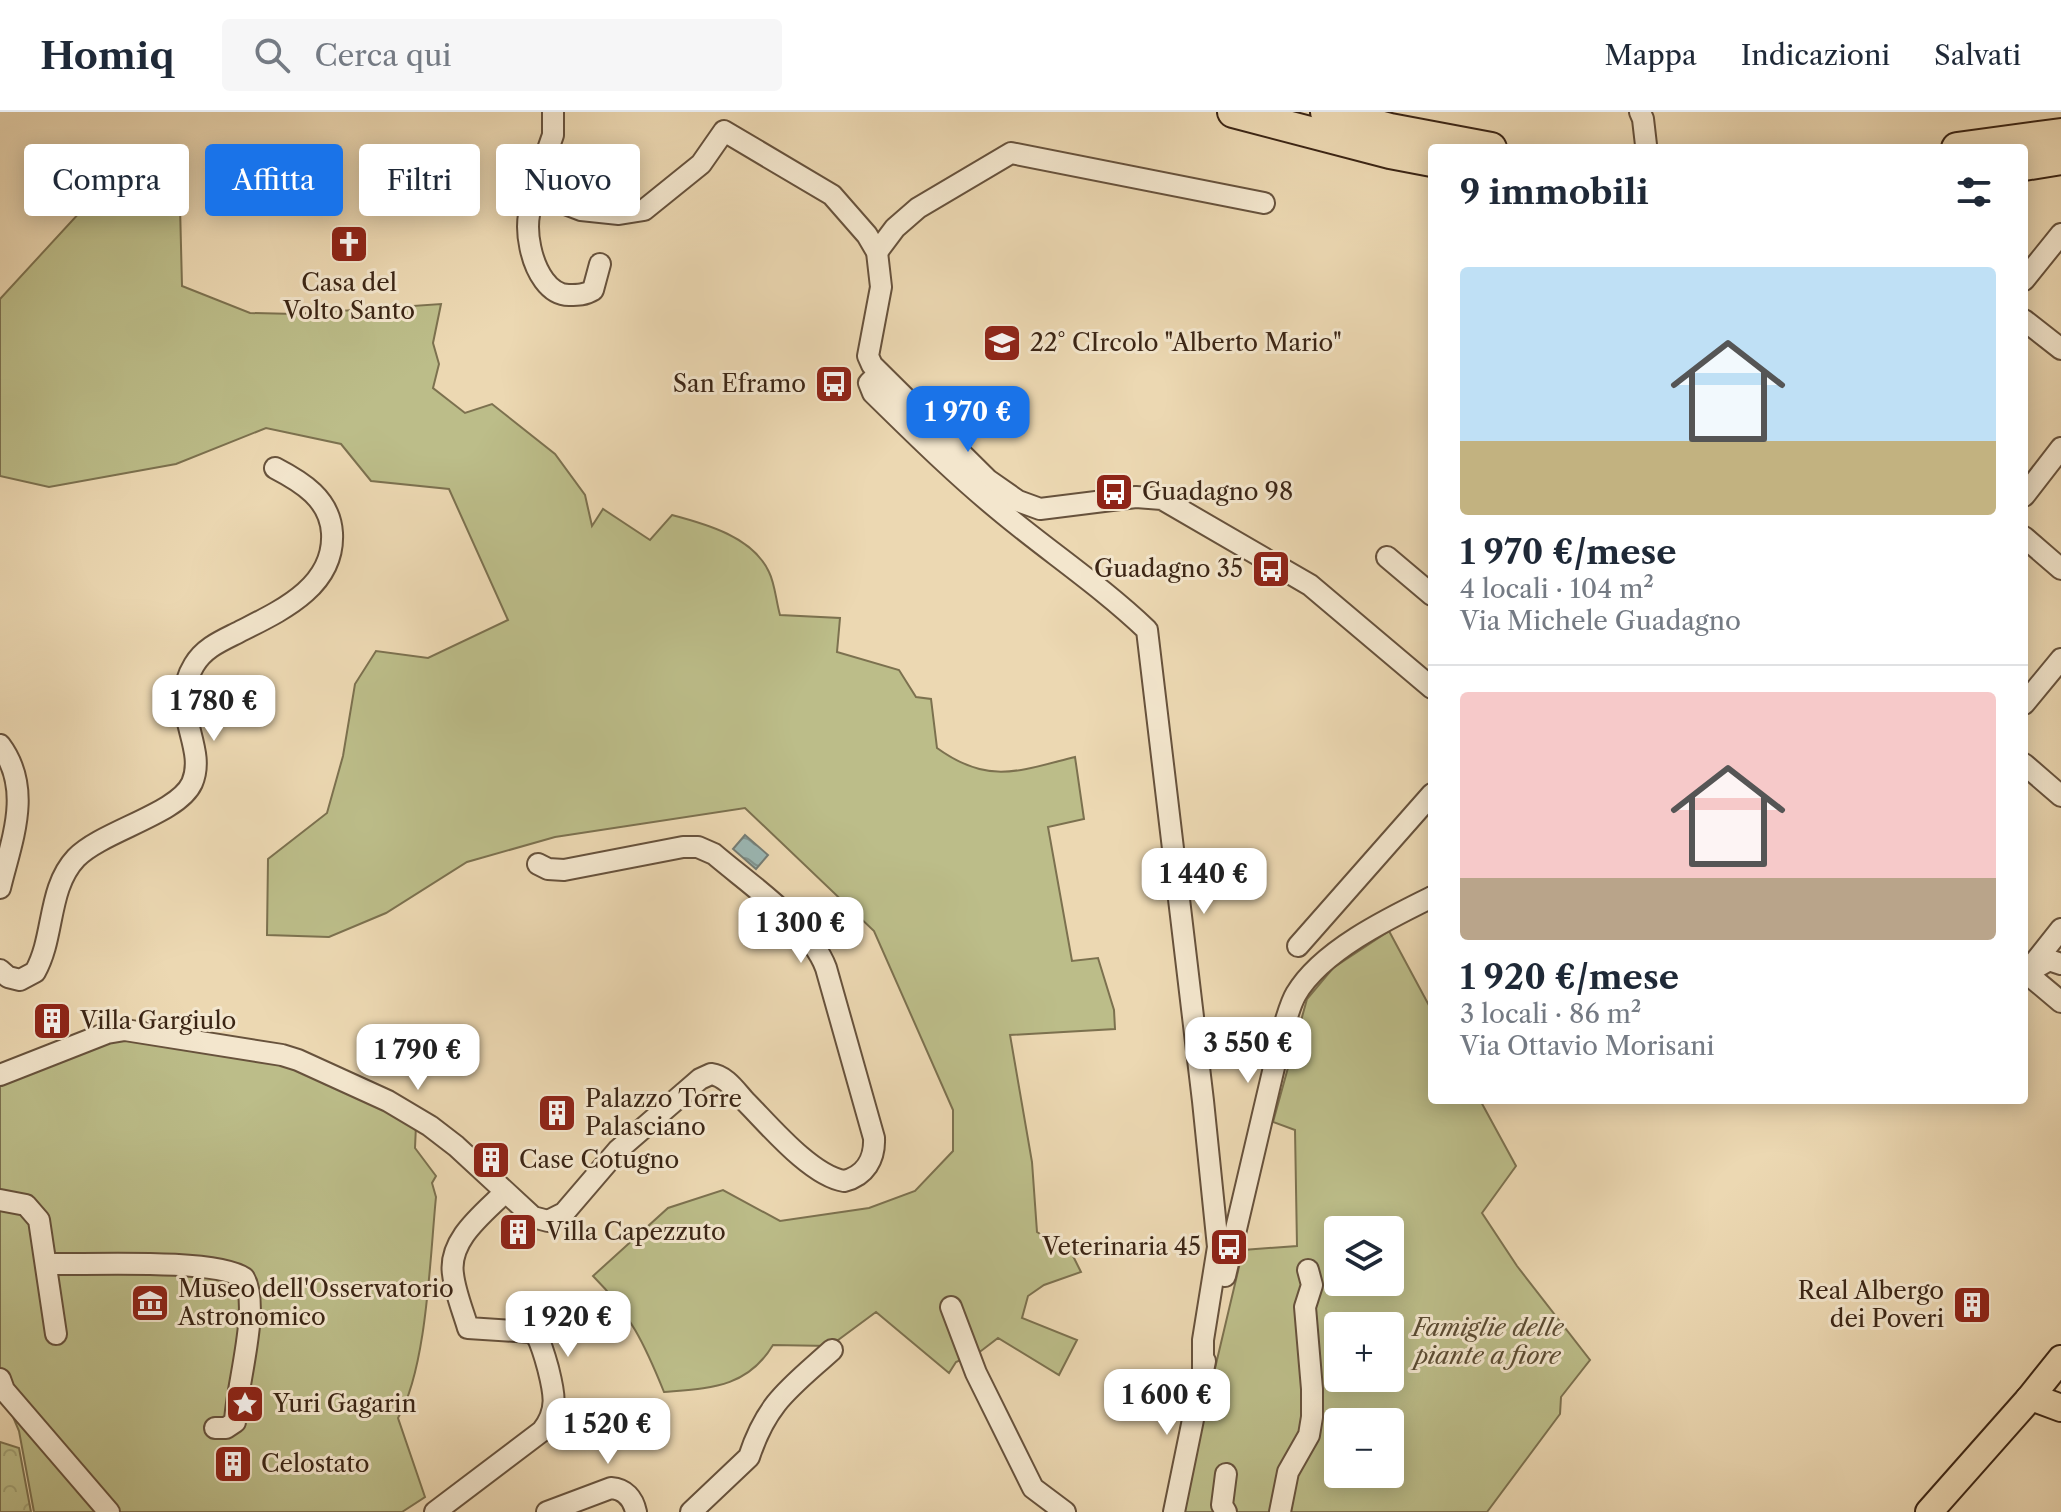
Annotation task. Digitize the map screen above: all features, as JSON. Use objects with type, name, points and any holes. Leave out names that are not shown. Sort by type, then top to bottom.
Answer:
[{"type":"highway","points":[[1233,112],[1428,160]]},
{"type":"highway","points":[[1326,112],[1390,129],[1470,144]]},
{"type":"highway","points":[[1987,144],[2061,134]]},
{"type":"highway","points":[[2028,164],[2061,159]]},
{"type":"main road","points":[[1929,1512],[1944,1501],[2061,1359]]},
{"type":"main road","points":[[2061,1382],[2054,1396],[2061,1407]]},
{"type":"main road","points":[[2029,1399],[2061,1407]]},
{"type":"street","points":[[550,144],[553,112]]},
{"type":"street","points":[[1640,112],[1646,144]]},
{"type":"street","points":[[640,211],[701,164],[724,131],[832,195],[867,235],[877,252],[881,287],[868,356],[878,374],[988,480],[1018,501],[1040,509],[1136,497],[1162,499],[1310,585],[1428,685]]},
{"type":"street","points":[[877,252],[895,228],[918,208],[1011,153],[1264,203]]},
{"type":"street","points":[[528,216],[532,263],[549,288],[560,295],[587,294],[593,290],[600,264]]},
{"type":"street","points":[[2028,275],[2061,234]]},
{"type":"street","points":[[2028,323],[2061,349]]},
{"type":"street","points":[[878,374],[869,383],[873,393],[955,472],[1126,609],[1147,630],[1218,1247],[1203,1340],[1203,1372]]},
{"type":"street","points":[[2028,491],[2061,448]]},
{"type":"street","points":[[0,970],[8,977],[20,980],[35,972],[59,886],[76,858],[101,840],[171,804],[189,788],[195,765],[184,693],[190,671],[199,657],[219,642],[290,604],[308,591],[318,578],[331,544],[328,517],[311,490],[275,468]]},
{"type":"street","points":[[2028,540],[2061,569]]},
{"type":"street","points":[[1387,557],[1428,592]]},
{"type":"street","points":[[2028,699],[2061,659]]},
{"type":"street","points":[[0,745],[14,768],[19,793],[16,821],[0,888]]},
{"type":"street","points":[[2028,767],[2061,796]]},
{"type":"street","points":[[1298,946],[1428,799]]},
{"type":"street","points":[[0,1075],[122,1030],[282,1055],[414,1115],[456,1146],[533,1217],[543,1221],[553,1219],[572,1205],[618,1150],[703,1077],[711,1074],[722,1077],[777,1133],[828,1176],[844,1181],[859,1175],[867,1166],[874,1138],[826,968],[808,937],[714,854],[698,847],[677,848],[564,870],[548,869],[538,864]]},
{"type":"street","points":[[1174,1512],[1203,1372],[1283,1029],[1296,994],[1327,958],[1391,916],[1428,899]]},
{"type":"street","points":[[2028,968],[2061,929]]},
{"type":"street","points":[[2028,970],[2049,960],[2061,964]]},
{"type":"street","points":[[2028,974],[2061,1002]]},
{"type":"street","points":[[435,1512],[542,1431],[555,1405],[555,1393],[537,1336],[530,1332],[468,1328],[453,1275],[454,1254],[461,1240],[504,1193]]},
{"type":"street","points":[[0,1200],[20,1203],[36,1214],[41,1225],[56,1334]]},
{"type":"street","points":[[47,1264],[192,1266],[235,1273],[244,1278],[249,1293],[247,1326],[235,1422],[226,1428],[215,1428]]},
{"type":"street","points":[[1280,1512],[1288,1472],[1309,1435],[1312,1417],[1305,1307],[1312,1285],[1308,1270]]},
{"type":"street","points":[[951,1307],[975,1370],[1033,1488],[1065,1512]]},
{"type":"street","points":[[691,1512],[749,1457],[751,1445],[770,1408],[832,1350]]},
{"type":"street","points":[[0,1379],[4,1390],[109,1512]]},
{"type":"street","points":[[1226,1474],[1222,1505],[1226,1512]]},
{"type":"street","points":[[547,1512],[611,1488],[621,1490],[630,1497],[636,1512]]},
{"type":"green space","points":[[76,216],[180,216],[182,286],[250,313],[296,314],[441,304],[433,343],[439,364],[433,388],[465,413],[492,404],[555,454],[585,495],[592,526],[603,509],[650,540],[672,515],[713,528],[740,541],[762,560],[769,572],[780,615],[840,618],[837,652],[899,670],[916,697],[931,699],[937,748],[955,760],[988,771],[1004,772],[1075,757],[1084,819],[1048,827],[1072,961],[1098,958],[1114,1010],[1115,1029],[1010,1035],[1032,1162],[1037,1232],[1072,1254],[1081,1272],[1044,1285],[1028,1296],[1022,1318],[1077,1340],[1059,1375],[998,1338],[981,1351],[956,1362],[949,1373],[876,1312],[830,1346],[773,1345],[763,1359],[739,1378],[712,1387],[664,1392],[635,1330],[593,1276],[668,1208],[723,1190],[780,1221],[869,1208],[915,1191],[953,1151],[953,1110],[874,931],[745,808],[555,837],[467,862],[386,913],[329,937],[267,935],[268,859],[327,813],[343,756],[355,684],[376,651],[428,658],[508,620],[449,489],[371,481],[341,444],[266,428],[176,464],[49,487],[0,476],[0,299]]},
{"type":"green space","name":"Famiglie delle piante a fiore","points":[[1389,931],[1428,1004],[1428,1104],[1482,1104],[1516,1166],[1482,1213],[1517,1266],[1590,1360],[1561,1397],[1560,1414],[1487,1512],[1181,1512],[1243,1250],[1297,1246],[1295,1130],[1273,1122],[1307,999],[1333,968]]},
{"type":"green space","points":[[119,1038],[295,1066],[325,1084],[389,1108],[416,1125],[415,1148],[436,1176],[432,1183],[436,1197],[421,1342],[408,1397],[398,1418],[425,1497],[402,1512],[34,1512],[19,1431],[0,1386],[0,1080]]},
{"type":"green space","points":[[0,1442],[19,1448],[31,1512],[0,1512]]},
{"type":"water","points":[[745,835],[768,855],[756,869],[733,849]]},
{"type":"place","name":"Casa del Volto Santo","points":[[349,244]]},
{"type":"place","name":"22° CIrcolo \"Alberto Mario\"","points":[[1002,343]]},
{"type":"place","name":"San Eframo","points":[[834,384]]},
{"type":"place","name":"Guadagno 98","points":[[1114,492]]},
{"type":"place","name":"Guadagno 35","points":[[1271,569]]},
{"type":"place","name":"Villa Gargiulo","points":[[52,1021]]},
{"type":"place","name":"Palazzo Torre Palasciano","points":[[557,1113]]},
{"type":"place","name":"Case Cotugno","points":[[491,1160]]},
{"type":"place","name":"Villa Capezzuto","points":[[518,1232]]},
{"type":"place","name":"Veterinaria 45","points":[[1229,1247]]},
{"type":"place","name":"Museo dell'Osservatorio Astronomico","points":[[150,1303]]},
{"type":"place","name":"Real Albergo dei Poveri","points":[[1972,1305]]},
{"type":"place","name":"Yuri Gagarin","points":[[245,1404]]},
{"type":"place","name":"Celostato","points":[[233,1464]]}]
